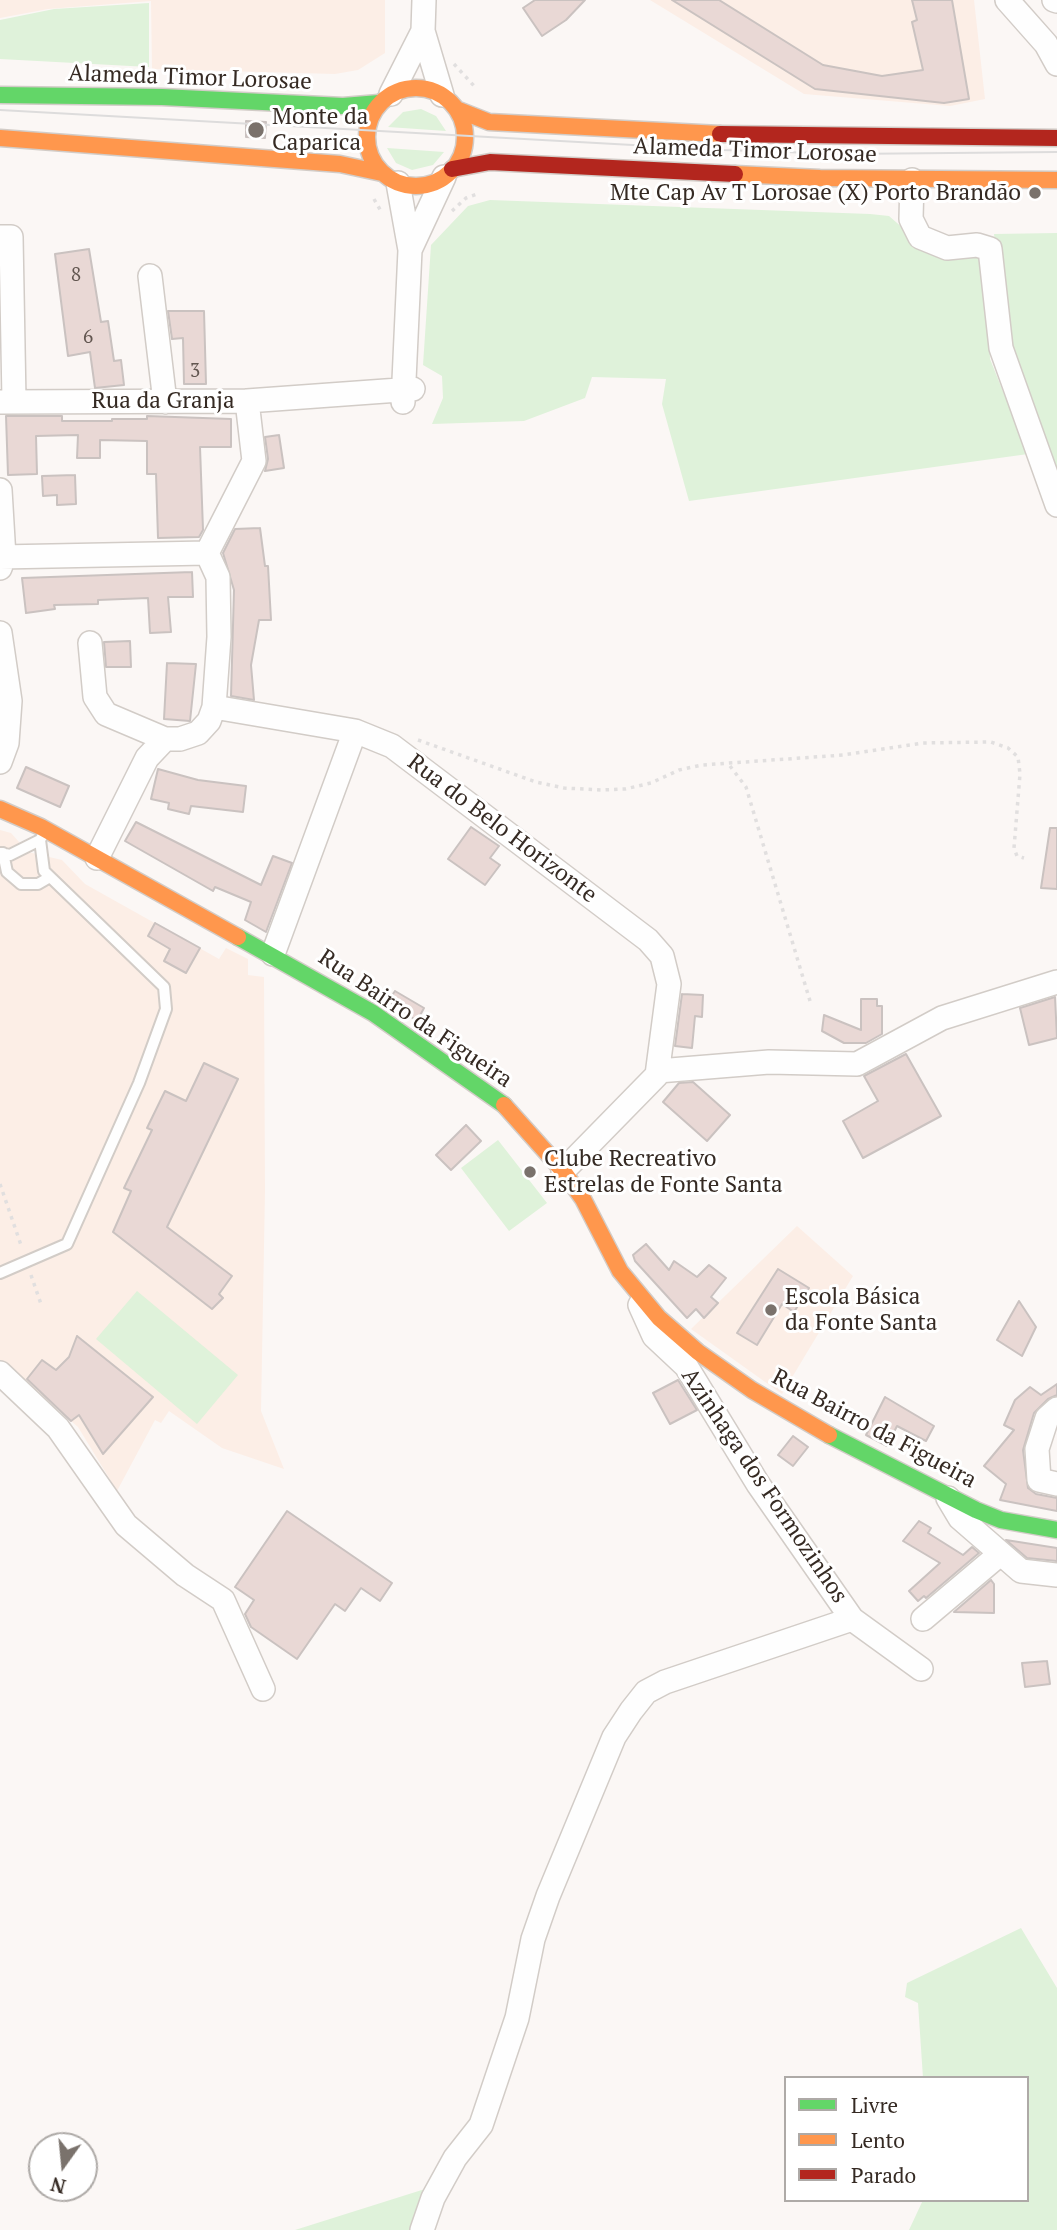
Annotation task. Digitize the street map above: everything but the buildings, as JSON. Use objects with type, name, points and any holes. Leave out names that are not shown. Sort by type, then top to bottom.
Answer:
[{"type":"main road","points":[[0,138],[340,164],[414,186],[430,184],[449,173],[460,159],[465,137],[449,102],[417,87],[385,99],[368,121],[366,142],[369,153],[390,178]]},
{"type":"main road","name":"Alameda Timor Lorosae","points":[[0,95],[162,97],[343,106],[385,99]]},
{"type":"main road","name":"Alameda Timor Lorosae","points":[[449,102],[489,121],[776,137],[1057,138]]},
{"type":"main road","name":"Alameda Timor Lorosae","points":[[449,173],[490,162],[912,180],[1057,180]]},
{"type":"main road","name":"Rua Bairro da Figueira","points":[[0,809],[43,835],[97,858],[273,954],[373,1013],[508,1108],[563,1171],[583,1199],[620,1271],[659,1318],[698,1352],[752,1390],[849,1447],[947,1496],[1001,1520],[1057,1530]]},
{"type":"street","points":[[424,0],[423,31],[449,102]]},
{"type":"street","points":[[1007,0],[1046,44],[1057,64]]},
{"type":"street","points":[[385,99],[423,31]]},
{"type":"street","points":[[410,250],[449,173]]},
{"type":"street","points":[[247,401],[407,393],[410,250],[390,178]]},
{"type":"street","points":[[912,180],[911,219],[920,237],[947,248],[977,244],[990,249],[994,257],[1000,348],[1057,505]]},
{"type":"street","points":[[5,237],[7,401]]},
{"type":"street","points":[[150,276],[165,402]]},
{"type":"street","name":"Rua da Granja","points":[[7,401],[247,401],[254,461],[207,553]]},
{"type":"street","points":[[0,490],[1,561],[207,553],[218,577],[219,623],[214,707],[209,721],[198,733],[180,739],[165,739],[115,719],[100,709],[95,697],[90,643]]},
{"type":"street","points":[[0,633],[10,701],[7,743],[0,762]]},
{"type":"street","name":"Rua do Belo Horizonte","points":[[214,707],[355,731],[398,750],[657,950],[665,964],[669,984],[658,1071]]},
{"type":"street","points":[[273,954],[355,731]]},
{"type":"street","points":[[97,858],[147,758],[165,739]]},
{"type":"street","points":[[563,1171],[653,1081],[658,1071],[769,1062],[857,1064],[942,1018],[1057,982]]},
{"type":"street","name":"Azinhaga dos Formozinhos","points":[[631,1285],[654,1336],[686,1366],[758,1484],[852,1619],[921,1669]]},
{"type":"street","points":[[0,1373],[58,1428],[126,1525],[185,1575],[223,1600],[263,1689]]},
{"type":"street","points":[[1057,1409],[1047,1418],[1037,1449],[1039,1480],[1057,1484]]},
{"type":"street","points":[[947,1496],[960,1518],[1021,1571],[1057,1575]]},
{"type":"street","points":[[923,1619],[1000,1554]]},
{"type":"street","name":"Azinhaga dos Formozinhos","points":[[422,2230],[433,2198],[455,2158],[481,2125],[494,2095],[517,2018],[533,1939],[548,1896],[614,1737],[631,1711],[646,1692],[665,1682],[852,1619]]},
{"type":"lane","points":[[0,1273],[66,1244],[141,1080],[164,1019],[167,998],[164,988],[44,871],[43,835],[10,855],[1,853],[6,872],[22,884],[38,884],[50,877]]},
{"type":"path","points":[[408,737],[536,782],[564,788],[625,789],[702,765],[843,755],[923,743],[991,742],[1008,748],[1018,757],[1020,774],[1014,848],[1017,856],[1024,858]]},
{"type":"path","points":[[730,765],[746,787],[810,1001]]},
{"type":"path","points":[[0,1184],[42,1307]]},
{"type":"shaded area","points":[[0,0],[385,0],[385,53],[358,70],[335,74],[152,69],[151,1],[48,9],[0,18]]},
{"type":"shaded area","points":[[650,0],[974,0],[985,99],[950,106],[804,94]]},
{"type":"shaded area","points":[[0,830],[11,833],[28,852],[62,860],[85,884],[219,959],[226,948],[248,959],[248,975],[264,977],[265,1191],[261,1411],[284,1469],[222,1448],[169,1411],[161,1423],[155,1420],[117,1491],[78,1427],[0,1360]]},
{"type":"shaded area","name":"Escola Básica da Fonte Santa","points":[[797,1226],[853,1276],[782,1394],[691,1329]]},
{"type":"green space","points":[[149,3],[149,67],[0,59],[0,20],[54,9]]},
{"type":"green space","points":[[421,109],[436,116],[446,131],[388,127],[403,112]]},
{"type":"green space","points":[[387,148],[444,152],[433,165],[412,170],[396,163]]},
{"type":"green space","points":[[490,200],[889,216],[904,229],[908,239],[926,251],[978,256],[988,266],[990,359],[1028,454],[689,501],[662,404],[666,379],[592,377],[585,398],[524,421],[432,424],[443,398],[442,376],[423,365],[431,245],[468,206]]},
{"type":"green space","points":[[1057,233],[1057,484],[1007,349],[994,234]]},
{"type":"green space","points":[[498,1140],[547,1203],[509,1231],[461,1168]]},
{"type":"green space","points":[[137,1291],[238,1375],[197,1424],[96,1339]]},
{"type":"green space","points":[[1021,1928],[1057,1988],[1057,2230],[909,2230],[922,2202],[1029,2202],[1029,2076],[923,2076],[918,2003],[905,1997],[907,1983]]},
{"type":"green space","points":[[425,2189],[422,2230],[295,2230]]},
{"type":"tram line","points":[[0,110],[723,150],[845,154],[1057,152]]},
{"type":"traffic: fast","points":[[0,95],[162,97],[343,106],[379,103]]},
{"type":"traffic: fast","points":[[238,937],[373,1013],[504,1105]]},
{"type":"traffic: fast","points":[[829,1435],[976,1510],[1001,1520],[1057,1530]]},
{"type":"traffic: slow","points":[[416,88],[435,92],[451,102],[461,118],[465,137],[461,156],[451,172],[435,182],[416,186],[397,182],[381,172],[371,156],[367,137],[371,118],[381,102],[397,92],[416,88]]},
{"type":"traffic: slow","points":[[456,109],[489,122],[720,134]]},
{"type":"traffic: slow","points":[[0,138],[340,164],[382,173]]},
{"type":"traffic: slow","points":[[735,174],[820,178],[1057,180]]},
{"type":"traffic: slow","points":[[0,809],[41,827],[238,937]]},
{"type":"traffic: slow","points":[[504,1105],[563,1171],[583,1199],[620,1271],[659,1318],[698,1352],[752,1390],[829,1435]]},
{"type":"traffic: jam","points":[[720,134],[1057,138]]},
{"type":"traffic: jam","points":[[452,169],[490,162],[735,174]]},
{"type":"place","name":"Monte da Caparica","points":[[256,130]]},
{"type":"place","name":"Mte Cap Av T Lorosae (X) Porto Brandão","points":[[1035,193]]},
{"type":"place","name":"Clube Recreativo Estrelas de Fonte Santa","points":[[530,1172]]},
{"type":"place","name":"Escola Básica da Fonte Santa","points":[[771,1310]]}]
